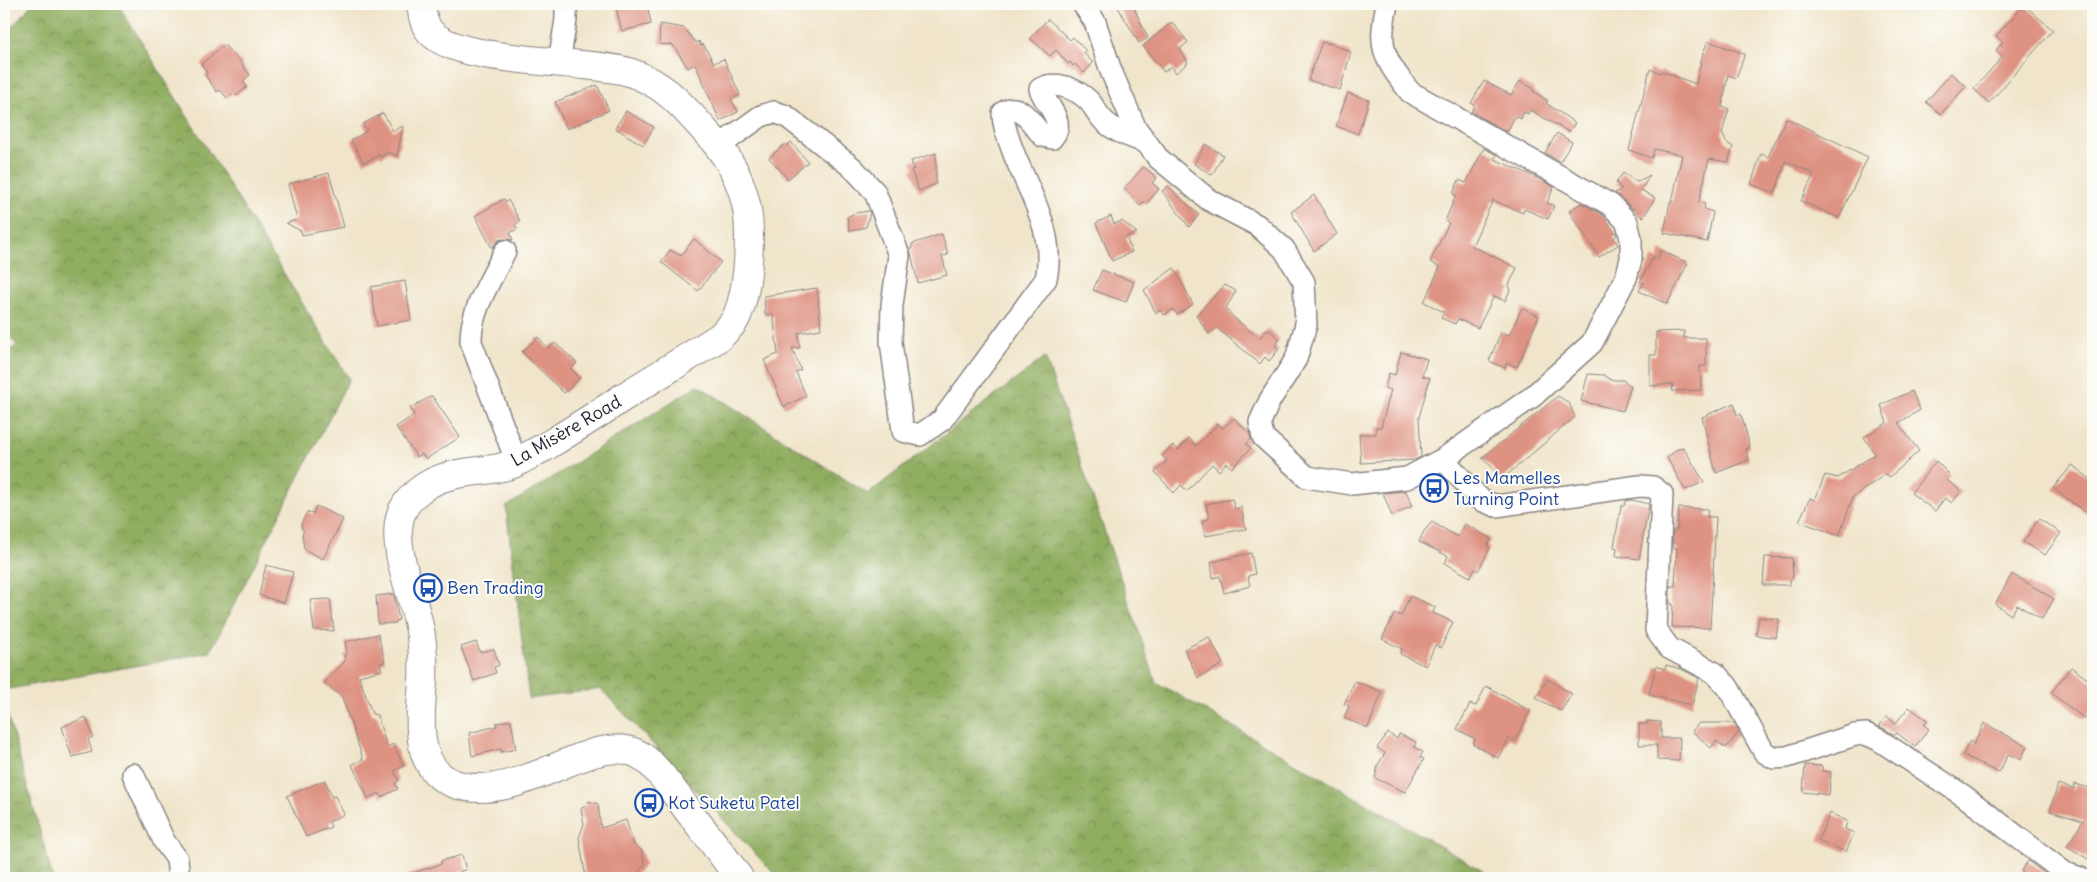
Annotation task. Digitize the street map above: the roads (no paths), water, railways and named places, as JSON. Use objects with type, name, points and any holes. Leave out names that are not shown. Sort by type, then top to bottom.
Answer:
[{"type":"main road","name":"La Misère Road","points":[[421,4],[422,15],[428,30],[440,39],[463,50],[498,56],[603,66],[630,72],[660,86],[680,102],[720,146],[731,162],[742,188],[749,216],[746,274],[742,299],[735,320],[721,336],[579,427],[517,462],[497,470],[447,476],[424,487],[409,499],[399,519],[398,539],[422,641],[424,670],[420,717],[421,738],[426,756],[433,769],[445,780],[473,789],[490,788],[526,780],[598,752],[618,749],[636,753],[663,778],[739,878]]},
{"type":"street","points":[[560,62],[566,20],[566,4]]},
{"type":"street","points":[[1083,4],[1095,22],[1111,71],[1135,126],[1158,158],[1209,200],[1257,225],[1284,249],[1304,282],[1306,325],[1296,359],[1270,400],[1260,422],[1263,437],[1307,476],[1352,484],[1408,478],[1443,459],[1532,397],[1592,343],[1626,278],[1631,259],[1631,239],[1626,222],[1611,205],[1410,92],[1394,71],[1385,55],[1381,33],[1387,4]]},
{"type":"street","points":[[720,146],[761,116],[774,112],[786,116],[853,168],[875,192],[899,255],[892,305],[891,342],[904,431],[920,435],[942,420],[1046,279],[1049,252],[1046,227],[1008,138],[1003,122],[1003,113],[1007,109],[1020,110],[1042,136],[1052,138],[1057,132],[1058,122],[1042,96],[1040,89],[1047,85],[1058,85],[1075,91],[1090,102],[1103,120],[1121,134],[1147,143]]},
{"type":"street","points":[[505,251],[477,310],[471,328],[471,342],[517,462]]},
{"type":"street","points":[[1443,459],[1482,500],[1496,506],[1640,486],[1654,487],[1662,494],[1656,630],[1669,648],[1715,673],[1728,687],[1764,752],[1774,758],[1787,757],[1855,735],[1866,734],[1879,740],[1964,796],[2066,873],[2080,878]]},
{"type":"street","points":[[132,774],[164,842],[178,859],[179,878]]},
{"type":"place","name":"Les Mamelles Turning Point","points":[[1434,488]]},
{"type":"place","name":"Ben Trading","points":[[428,588]]},
{"type":"place","name":"Kot Suketu Patel","points":[[649,803]]}]
